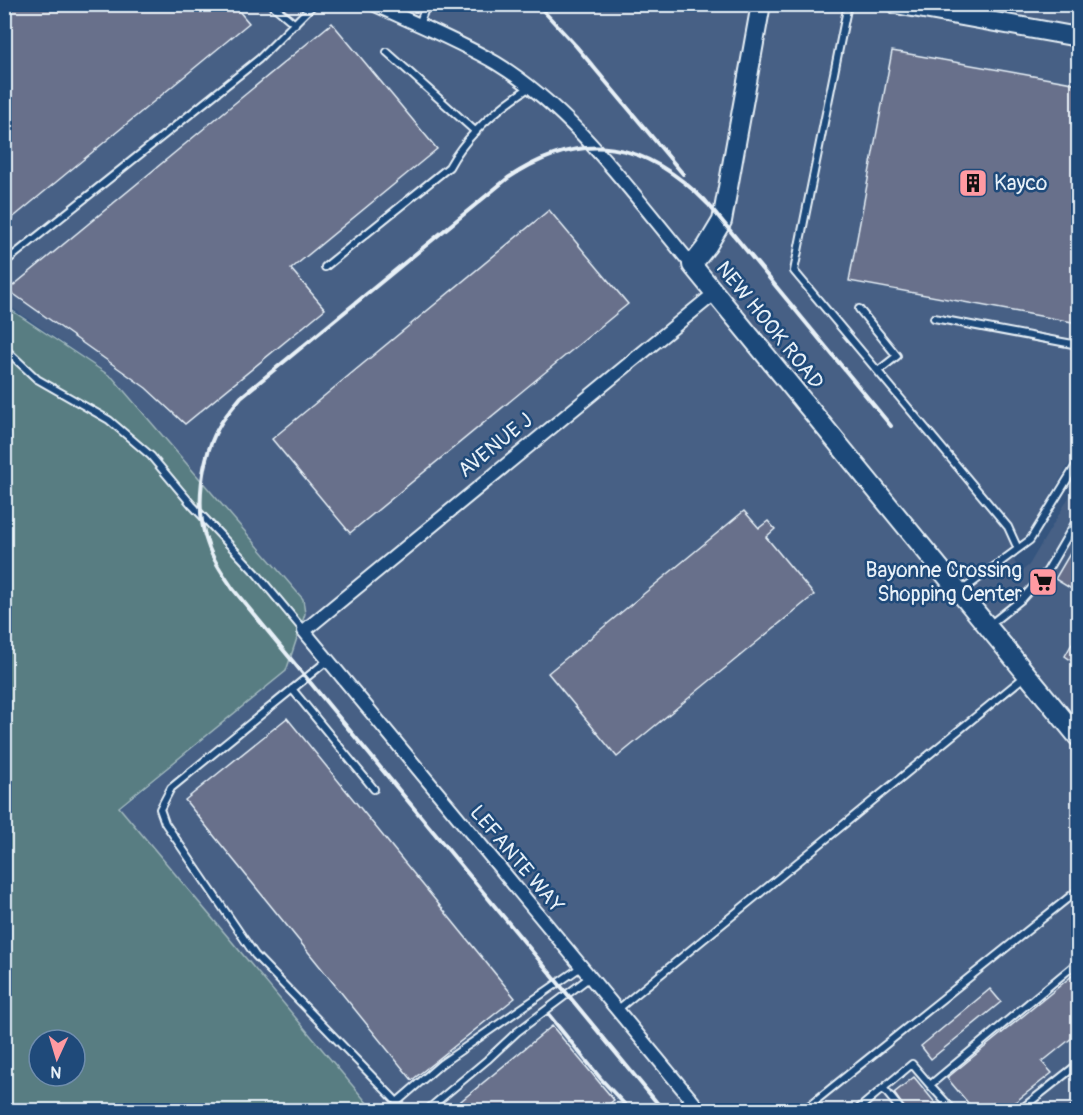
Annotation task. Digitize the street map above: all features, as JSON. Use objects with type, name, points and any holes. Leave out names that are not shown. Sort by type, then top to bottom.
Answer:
[{"type":"street","name":"NEW HOOK ROAD","points":[[373,4],[387,7],[418,25],[458,42],[497,63],[560,112],[588,141],[1078,737]]},
{"type":"street","points":[[692,265],[722,221],[761,4]]},
{"type":"street","points":[[896,4],[1078,37]]},
{"type":"street","name":"AVENUE J","points":[[304,632],[715,293]]},
{"type":"street","name":"LEFANTE WAY","points":[[304,632],[699,1110]]},
{"type":"lane","points":[[271,4],[295,24]]},
{"type":"lane","points":[[4,263],[259,59],[314,4]]},
{"type":"lane","points":[[418,25],[427,4]]},
{"type":"lane","points":[[848,4],[794,271],[1008,527],[1018,549]]},
{"type":"lane","points":[[387,52],[476,132]]},
{"type":"lane","points":[[325,267],[449,167],[459,148],[506,102],[530,87]]},
{"type":"lane","points":[[859,309],[897,356],[878,371]]},
{"type":"lane","points":[[934,318],[1078,345]]},
{"type":"lane","points":[[4,348],[37,379],[109,420],[150,456],[256,573],[304,632]]},
{"type":"lane","points":[[960,592],[1030,540],[1078,462]]},
{"type":"lane","points":[[988,626],[1022,599],[1047,571],[1078,518]]},
{"type":"lane","points":[[328,660],[171,789],[160,809],[165,823],[255,955],[397,1102],[441,1065],[581,967]]},
{"type":"lane","points":[[617,1010],[1027,675]]},
{"type":"lane","points":[[292,689],[374,789]]},
{"type":"lane","points":[[804,1110],[1078,890]]},
{"type":"lane","points":[[930,1085],[1078,962]]},
{"type":"lane","points":[[427,1110],[517,1032],[590,977]]},
{"type":"lane","points":[[858,1110],[912,1064],[953,1110]]},
{"type":"lane","points":[[1020,1110],[1078,1064]]},
{"type":"lane","points":[[883,1088],[901,1110]]},
{"type":"lane","points":[[1072,1110],[1078,1105]]},
{"type":"shaded area","points":[[5,5],[1078,5],[1078,448],[1014,561],[1021,572],[1029,565],[1078,482],[1078,1110],[372,1110],[120,808],[286,672],[305,611],[304,600],[112,377],[5,303]]},
{"type":"green space","points":[[5,306],[113,378],[303,599],[305,614],[286,671],[119,807],[373,1110],[5,1110]]},
{"type":"building","points":[[4,4],[233,4],[249,23],[4,225]]},
{"type":"building","points":[[332,23],[437,149],[291,269],[325,309],[185,424],[146,388],[8,290]]},
{"type":"building","name":"Kayco","points":[[892,51],[1078,84],[1078,323],[849,281]]},
{"type":"building","points":[[549,210],[628,304],[350,533],[272,439]]},
{"type":"building","points":[[744,511],[759,528],[768,521],[775,529],[766,537],[814,595],[617,757],[548,673]]},
{"type":"building","points":[[1078,540],[1078,593],[1055,579]]},
{"type":"building","points":[[1078,633],[1078,665],[1065,656]]},
{"type":"building","points":[[287,718],[515,998],[412,1080],[185,800]]},
{"type":"building","points":[[1078,971],[1078,1033],[1042,1062],[1052,1073],[1005,1110],[1000,1110],[994,1103],[984,1110],[974,1110],[947,1078]]},
{"type":"building","points":[[990,989],[1001,1002],[931,1059],[921,1046]]},
{"type":"building","points":[[552,1026],[614,1100],[602,1110],[450,1110]]},
{"type":"building","points":[[914,1077],[941,1110],[906,1110],[894,1093]]},
{"type":"railway","points":[[537,4],[576,46],[683,174]]},
{"type":"railway","points":[[663,1110],[233,589],[210,551],[201,515],[201,499],[204,467],[214,436],[241,397],[508,178],[536,162],[562,152],[588,148],[613,149],[637,155],[661,166],[685,183],[708,204]]},
{"type":"railway","points":[[704,199],[891,426]]},
{"type":"railway","points":[[549,1015],[601,1079],[630,1110]]},
{"type":"place","name":"Kayco","points":[[973,183]]},
{"type":"place","name":"Bayonne Crossing Shopping Center","points":[[1043,582]]}]
